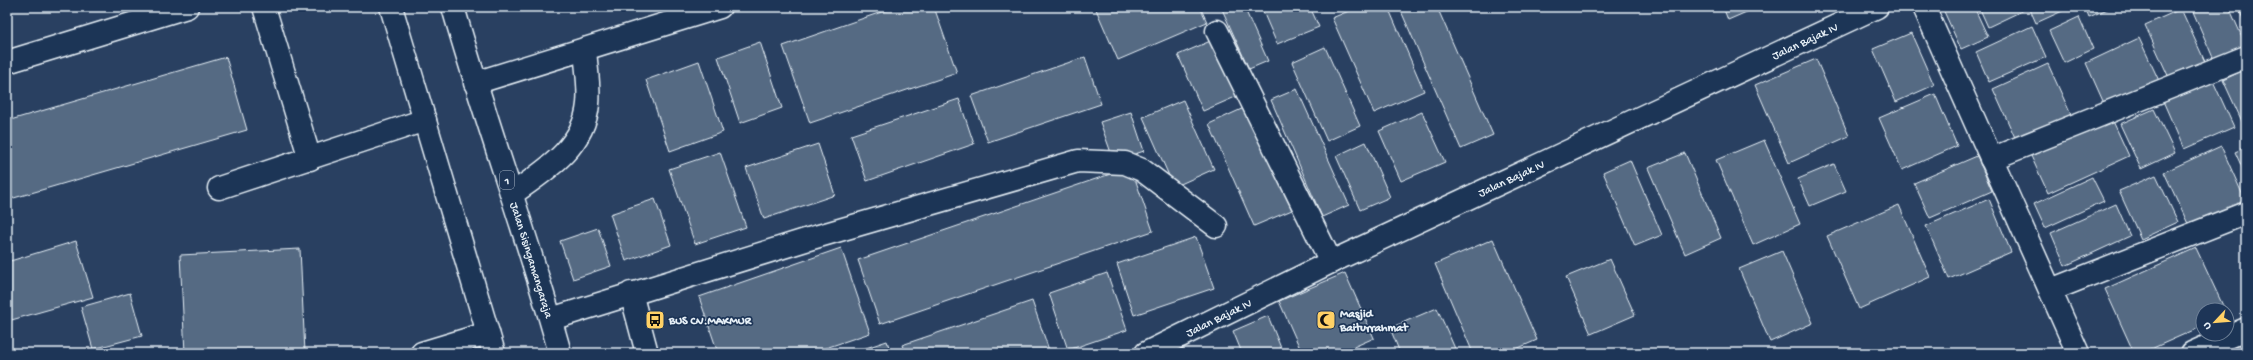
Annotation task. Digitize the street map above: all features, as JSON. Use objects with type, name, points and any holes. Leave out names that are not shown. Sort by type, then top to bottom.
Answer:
[{"type":"main road","points":[[7,62],[188,7]]},
{"type":"main road","points":[[264,7],[310,159]]},
{"type":"main road","points":[[391,7],[491,343],[422,353]]},
{"type":"main road","name":"Jalan Sisingamangaraja","points":[[453,7],[475,83],[551,319],[560,353]]},
{"type":"main road","points":[[475,83],[720,7]]},
{"type":"main road","name":"Jalan Bajak IV","points":[[1146,353],[1331,262],[1877,7]]},
{"type":"main road","points":[[1924,7],[2078,353]]},
{"type":"main road","points":[[1217,31],[1331,262]]},
{"type":"main road","points":[[512,194],[552,165],[578,138],[588,105],[585,49]]},
{"type":"main road","points":[[1991,159],[2246,57]]},
{"type":"main road","points":[[219,188],[425,120]]},
{"type":"main road","points":[[551,319],[812,238],[1078,161],[1125,163],[1142,170],[1216,226]]},
{"type":"main road","points":[[2051,290],[2246,213]]},
{"type":"main road","points":[[631,293],[648,353]]},
{"type":"main road","points":[[2192,353],[2246,330]]},
{"type":"building","points":[[896,7],[934,7],[957,73],[810,123],[783,46]]},
{"type":"building","points":[[1095,7],[1200,7],[1207,22],[1118,60]]},
{"type":"building","points":[[1221,7],[1244,7],[1268,61],[1249,69]]},
{"type":"building","points":[[1261,7],[1310,7],[1319,27],[1277,44]]},
{"type":"building","points":[[1358,7],[1388,7],[1424,91],[1374,113],[1332,18]]},
{"type":"building","points":[[1410,7],[1437,7],[1493,135],[1461,149],[1401,11]]},
{"type":"building","points":[[1723,7],[1758,7],[1728,20]]},
{"type":"building","points":[[1942,7],[1974,7],[1988,37],[1961,49]]},
{"type":"building","points":[[1979,7],[2022,7],[2024,10],[1988,27]]},
{"type":"building","points":[[2029,7],[2069,7],[2069,8],[2036,23]]},
{"type":"building","points":[[2085,7],[2112,7],[2089,17]]},
{"type":"building","points":[[2191,7],[2229,7],[2246,46],[2214,60]]},
{"type":"building","points":[[2238,7],[2246,7],[2246,26]]},
{"type":"building","points":[[2181,9],[2206,64],[2170,80],[2145,25]]},
{"type":"building","points":[[2079,17],[2093,49],[2064,63],[2049,31]]},
{"type":"building","points":[[2032,26],[2046,57],[1989,82],[1976,52]]},
{"type":"building","points":[[1911,33],[1934,85],[1896,102],[1873,49]]},
{"type":"building","points":[[2139,38],[2161,85],[2107,110],[2086,63]]},
{"type":"building","points":[[1215,39],[1240,95],[1203,111],[1178,55]]},
{"type":"building","points":[[760,42],[782,108],[740,123],[718,57]]},
{"type":"building","points":[[1325,47],[1360,126],[1327,141],[1292,62]]},
{"type":"building","points":[[226,57],[247,130],[7,200],[7,121]]},
{"type":"building","points":[[1085,57],[1101,104],[988,142],[971,96]]},
{"type":"building","points":[[1816,59],[1849,136],[1789,163],[1755,85]]},
{"type":"building","points":[[699,61],[723,132],[670,151],[646,80]]},
{"type":"building","points":[[2048,64],[2072,117],[2017,142],[1993,89]]},
{"type":"building","points":[[2246,69],[2246,130],[2223,80]]},
{"type":"building","points":[[2212,79],[2234,127],[2184,149],[2163,101]]},
{"type":"building","points":[[1297,89],[1349,205],[1322,217],[1271,100]]},
{"type":"building","points":[[1935,94],[1957,146],[1902,170],[1879,118]]},
{"type":"building","points":[[959,99],[974,144],[867,181],[851,135]]},
{"type":"building","points":[[1183,100],[1214,169],[1174,187],[1143,117]]},
{"type":"building","points":[[1246,107],[1292,210],[1254,226],[1209,124]]},
{"type":"building","points":[[2154,109],[2175,153],[2141,169],[2120,124]]},
{"type":"building","points":[[1131,112],[1144,151],[1114,161],[1100,122]]},
{"type":"building","points":[[1422,112],[1445,162],[1401,181],[1379,131]]},
{"type":"building","points":[[2112,119],[2129,156],[2048,193],[2031,156]]},
{"type":"building","points":[[1764,140],[1800,224],[1753,245],[1716,160]]},
{"type":"building","points":[[1366,142],[1390,197],[1360,210],[1336,156]]},
{"type":"building","points":[[818,144],[835,195],[764,219],[746,168]]},
{"type":"building","points":[[2221,146],[2245,200],[2189,226],[2164,172]]},
{"type":"building","points":[[2246,147],[2246,176],[2235,152]]},
{"type":"building","points":[[720,152],[746,227],[695,244],[669,169]]},
{"type":"building","points":[[1685,153],[1721,238],[1685,254],[1648,168]]},
{"type":"building","points":[[1977,156],[1992,191],[1930,218],[1914,183]]},
{"type":"building","points":[[1630,160],[1662,235],[1635,246],[1603,172]]},
{"type":"building","points":[[1834,164],[1846,191],[1810,206],[1798,179]]},
{"type":"building","points":[[1131,167],[1153,231],[880,324],[858,260]]},
{"type":"building","points":[[2156,175],[2178,222],[2141,239],[2119,191]]},
{"type":"building","points":[[2092,177],[2104,201],[2045,228],[2034,204]]},
{"type":"building","points":[[655,199],[671,245],[626,261],[610,214]]},
{"type":"building","points":[[1989,199],[2011,252],[1949,279],[1926,226]]},
{"type":"building","points":[[2116,204],[2130,236],[2065,266],[2051,233]]},
{"type":"building","points":[[1899,205],[1930,277],[1859,309],[1827,236]]},
{"type":"building","points":[[598,228],[611,266],[573,279],[560,241]]},
{"type":"building","points":[[1196,237],[1214,288],[1134,315],[1117,264]]},
{"type":"building","points":[[1493,239],[1537,340],[1507,353],[1473,353],[1435,264]]},
{"type":"building","points":[[76,241],[93,297],[8,321],[7,262]]},
{"type":"building","points":[[841,248],[870,333],[811,353],[718,353],[699,297]]},
{"type":"building","points":[[2196,248],[2221,302],[2195,302],[2195,330],[2142,353],[2134,353],[2105,289]]},
{"type":"building","points":[[300,249],[305,353],[185,353],[180,255]]},
{"type":"building","points":[[1782,251],[1813,323],[1770,342],[1739,269]]},
{"type":"building","points":[[1610,259],[1635,315],[1591,334],[1566,277]]},
{"type":"building","points":[[1107,273],[1127,330],[1068,350],[1049,293]]},
{"type":"building","name":"Masjid Baiturrahmat","points":[[1345,273],[1374,338],[1340,353],[1302,353],[1279,301]]},
{"type":"building","points":[[130,293],[142,336],[93,349],[81,307]]},
{"type":"building","points":[[1032,301],[1050,353],[905,353],[902,345]]},
{"type":"building","points":[[1437,308],[1457,353],[1400,353],[1390,328]]},
{"type":"building","points":[[1268,316],[1283,353],[1242,353],[1233,331]]},
{"type":"building","points":[[2246,337],[2246,353],[2228,353],[2225,347]]},
{"type":"building","points":[[887,341],[891,353],[851,353]]},
{"type":"place","name":"BUS CV.MAKMUR","points":[[655,320]]},
{"type":"place","name":"Masjid Baiturrahmat","points":[[1326,320]]}]
